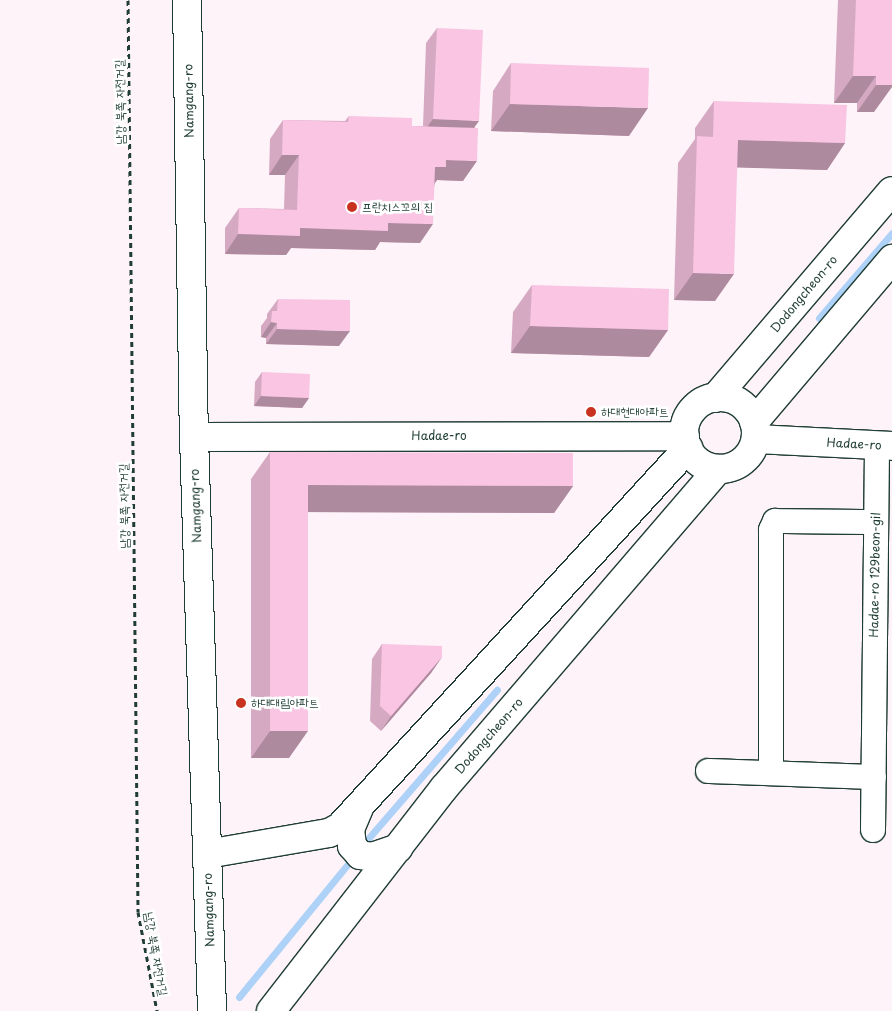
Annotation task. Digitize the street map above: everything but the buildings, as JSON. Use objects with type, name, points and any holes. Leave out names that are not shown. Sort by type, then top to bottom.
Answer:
[{"type":"street","name":"Namgang-ro","points":[[187,0],[194,437],[212,1011]]},
{"type":"street","name":"Dodongcheon-ro","points":[[716,398],[892,191]]},
{"type":"street","points":[[686,442],[700,463],[718,469],[739,464],[753,449],[755,430],[892,259]]},
{"type":"street","points":[[207,854],[328,833],[340,827],[686,442],[689,415],[705,401],[716,398],[739,403],[755,430]]},
{"type":"street","name":"Hadae-ro","points":[[755,430],[884,446]]},
{"type":"street","name":"Hadae-ro","points":[[194,437],[686,442]]},
{"type":"street","name":"Hadae-ro 129beon-gil","points":[[873,830],[874,777],[883,704],[876,522],[884,446]]},
{"type":"street","name":"Dodongcheon-ro","points":[[271,1011],[444,788],[718,469]]},
{"type":"street","points":[[771,773],[771,530],[775,521],[876,522]]},
{"type":"street","points":[[708,771],[874,777]]},
{"type":"street","points":[[359,808],[350,829],[352,846],[360,855],[372,857],[398,848]]},
{"type":"path","name":"남강 북쪽 자전거길","points":[[128,0],[138,912],[157,1011]]},
{"type":"waterway","points":[[819,318],[892,233]]},
{"type":"waterway","points":[[366,841],[497,690]]},
{"type":"waterway","points":[[239,997],[348,864]]},
{"type":"place","name":"프란치스꼬의 집","points":[[352,207]]},
{"type":"place","name":"하대현대아파트","points":[[591,412]]},
{"type":"place","name":"하대대림아파트","points":[[241,703]]}]
